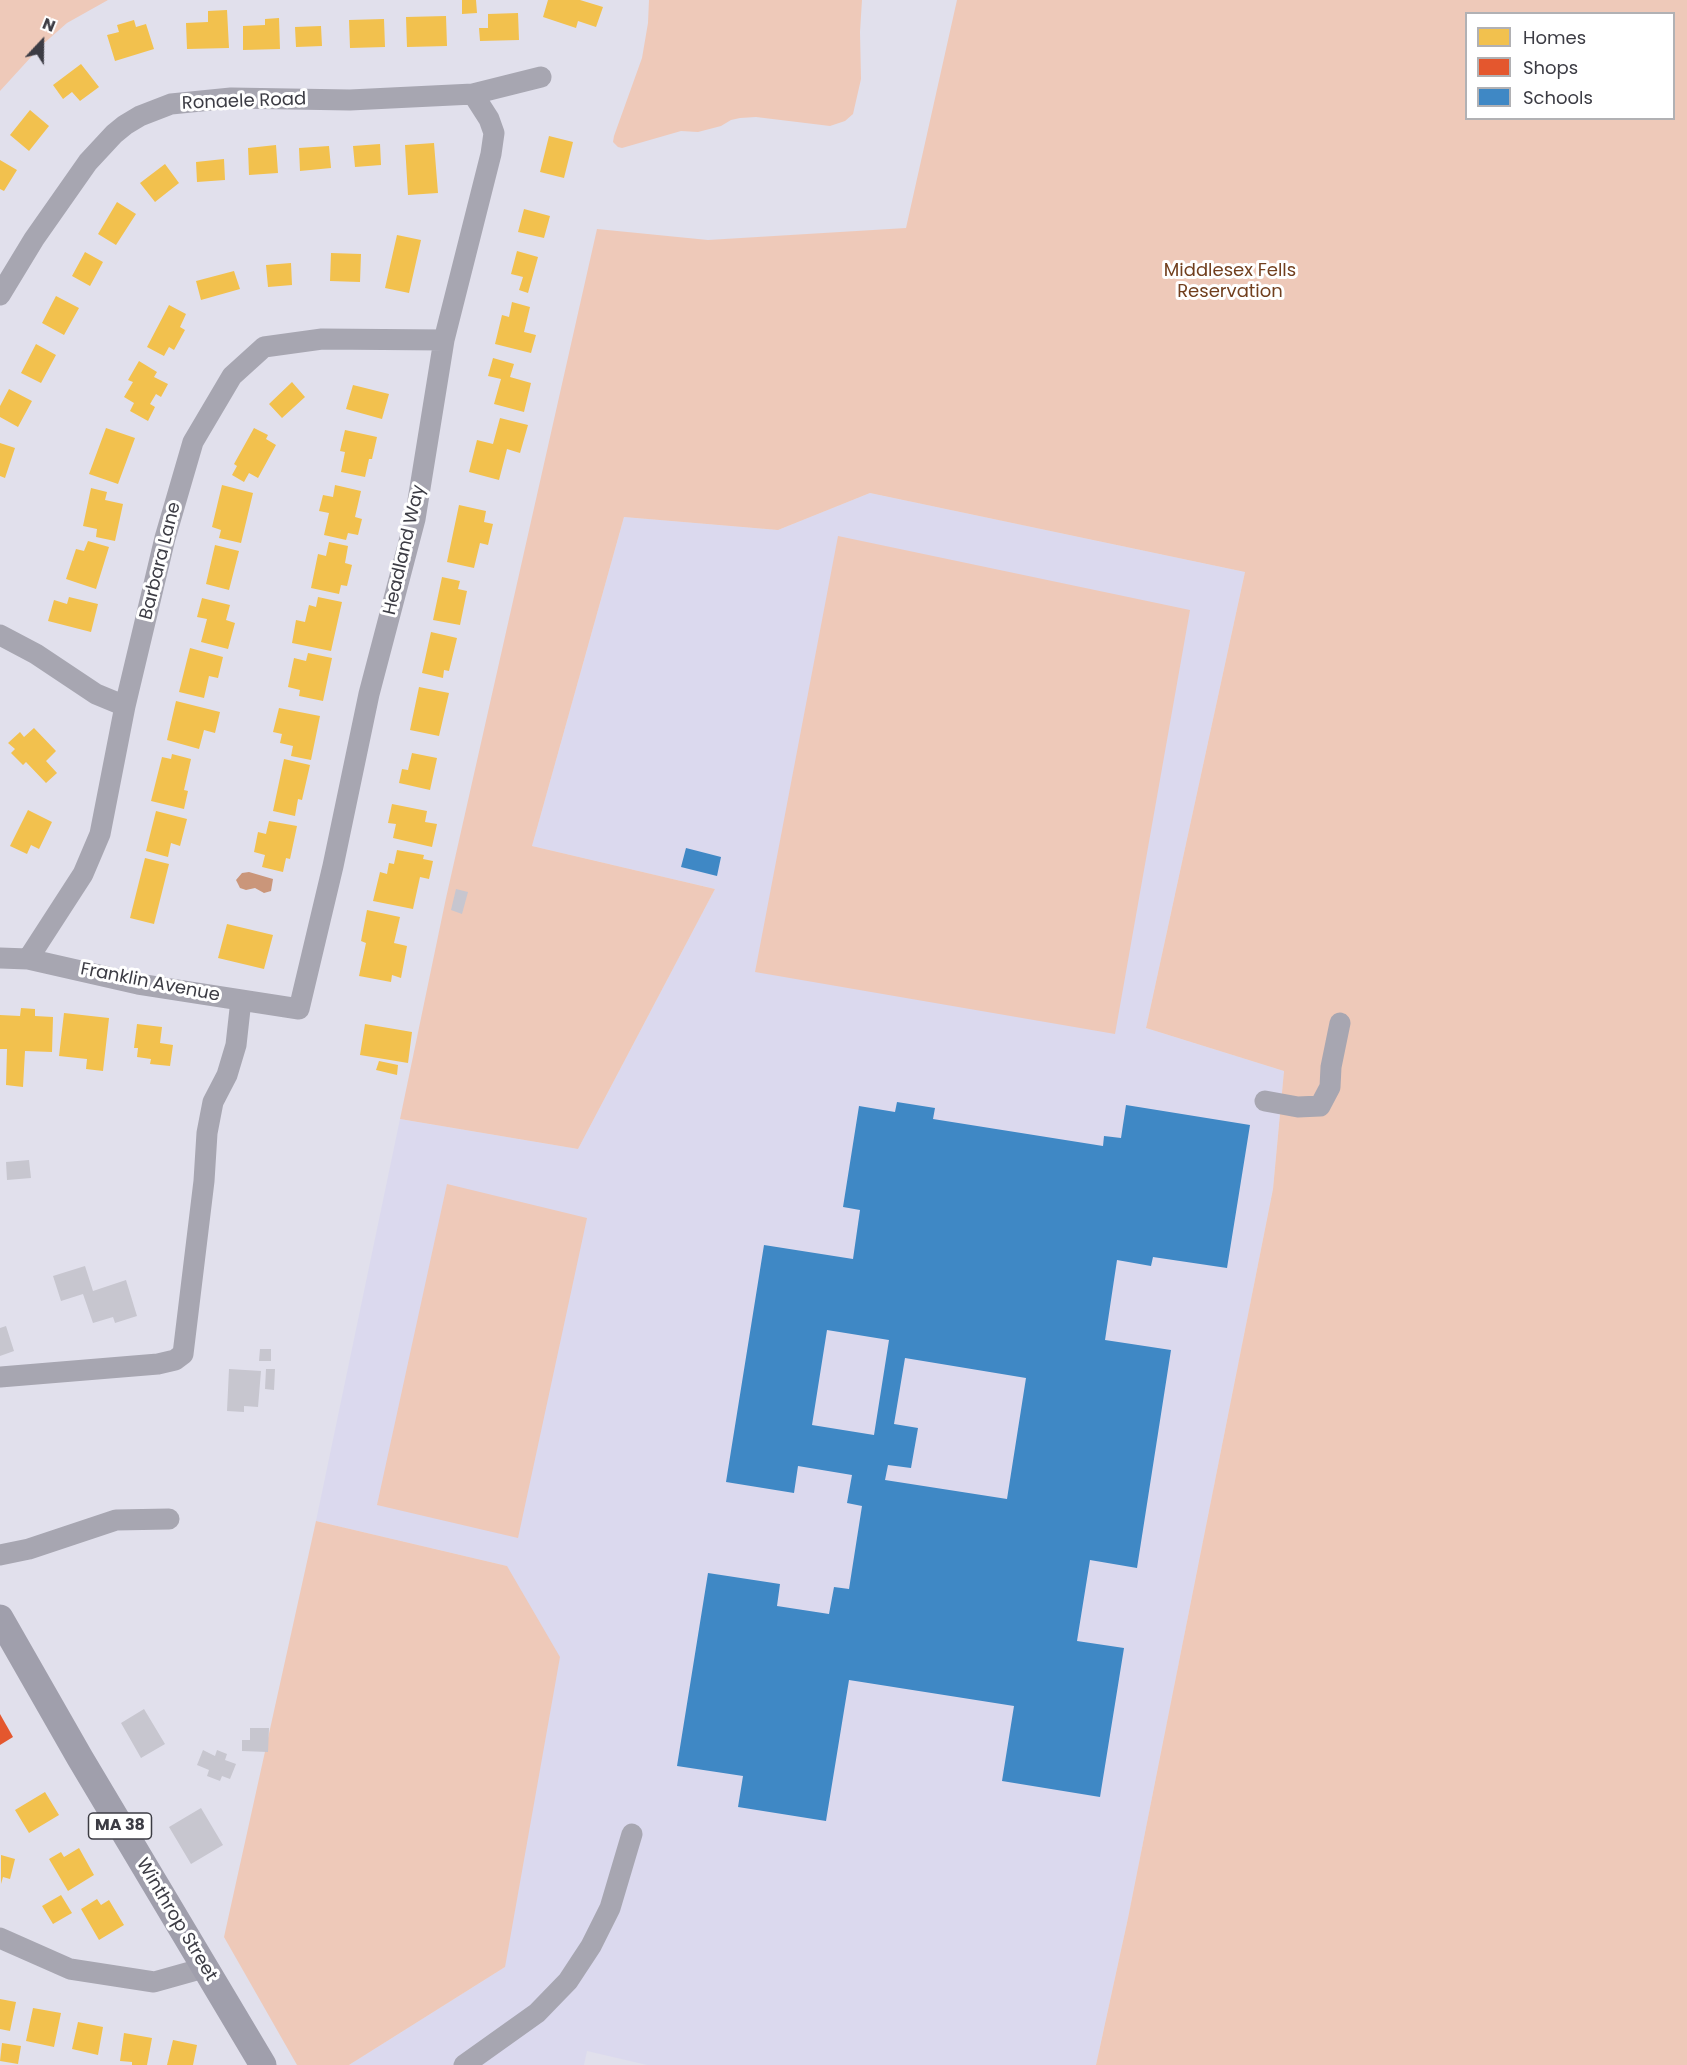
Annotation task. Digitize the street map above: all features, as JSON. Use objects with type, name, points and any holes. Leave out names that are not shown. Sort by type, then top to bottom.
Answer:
[{"type":"main road","name":"Winthrop Street","points":[[0,1618],[263,2065]]},
{"type":"street","name":"Ronaele Road","points":[[0,295],[34,239],[88,162],[114,134],[140,116],[171,104],[231,98],[350,100],[473,94],[541,77]]},
{"type":"street","name":"Headland Way","points":[[299,1009],[333,866],[369,694],[415,519],[444,340],[491,154],[494,133],[489,119],[473,94]]},
{"type":"street","name":"Barbara Lane","points":[[28,958],[83,874],[92,856],[105,814],[125,706],[165,538],[193,442],[232,376],[264,347],[322,339],[444,340]]},
{"type":"street","points":[[0,635],[36,654],[96,694],[125,706]]},
{"type":"street","name":"Franklin Avenue","points":[[0,958],[28,958],[138,984],[299,1009]]},
{"type":"street","points":[[0,1377],[158,1364],[175,1360],[183,1354],[204,1181],[207,1133],[213,1102],[226,1075],[236,1045],[241,1000]]},
{"type":"street","points":[[1265,1101],[1298,1107],[1320,1106],[1330,1087],[1331,1067],[1340,1023]]},
{"type":"street","points":[[0,1556],[57,1541],[116,1520],[169,1519]]},
{"type":"street","points":[[464,2065],[537,2013],[568,1981],[591,1946],[610,1908],[632,1834]]},
{"type":"street","points":[[0,1938],[70,1969],[154,1982],[204,1968]]},
{"type":"shaded area","points":[[870,493],[1245,572],[1146,1028],[1284,1071],[1273,1189],[1128,1918],[1096,2065],[647,2065],[587,2051],[584,2065],[349,2065],[505,1967],[507,1566],[316,1521],[400,1119],[578,1149],[715,889],[532,846],[624,517],[778,530]]},
{"type":"shaded area","points":[[249,872],[273,879],[271,891],[264,893],[255,888],[246,890],[240,888],[236,880],[242,873]]},
{"type":"green space","points":[[0,0],[108,0],[67,23],[42,45],[0,91]]},
{"type":"green space","points":[[649,0],[862,0],[861,79],[853,114],[845,121],[830,126],[756,117],[740,118],[698,132],[681,131],[622,148],[618,147],[613,142],[614,136],[642,58]]},
{"type":"green space","name":"Middlesex Fells Reservation","points":[[957,0],[1687,0],[1687,2065],[1096,2065],[1128,1918],[1273,1189],[1284,1071],[1146,1028],[1245,572],[870,493],[778,530],[624,517],[532,846],[715,889],[578,1149],[400,1119],[446,898],[597,229],[708,240],[906,228]]},
{"type":"green space","points":[[838,536],[1190,610],[1115,1034],[755,972]]},
{"type":"green space","points":[[447,1184],[587,1218],[518,1538],[377,1505]]},
{"type":"green space","points":[[316,1521],[507,1566],[560,1657],[505,1967],[349,2065],[297,2065],[224,1937]]},
{"type":"building: Homes","points":[[462,0],[476,0],[477,13],[462,14]]},
{"type":"building: Homes","points":[[548,0],[580,0],[603,7],[596,27],[578,21],[576,28],[543,17]]},
{"type":"building: Homes","points":[[227,10],[229,48],[187,49],[186,23],[208,22],[208,11]]},
{"type":"building: Homes","points":[[518,13],[519,40],[480,41],[479,28],[488,28],[488,14]]},
{"type":"building: Homes","points":[[446,16],[447,46],[407,47],[406,17]]},
{"type":"building: Homes","points":[[279,18],[280,49],[243,50],[243,26],[265,25],[265,19]]},
{"type":"building: Homes","points":[[384,19],[385,47],[350,48],[349,20]]},
{"type":"building: Homes","points":[[134,20],[136,27],[146,24],[154,49],[115,61],[107,35],[119,32],[117,25]]},
{"type":"building: Homes","points":[[321,26],[322,46],[296,47],[295,27]]},
{"type":"building: Homes","points":[[81,64],[99,87],[80,101],[72,92],[63,99],[53,85]]},
{"type":"building: Homes","points":[[30,110],[49,126],[29,151],[10,135]]},
{"type":"building: Homes","points":[[549,136],[573,142],[564,178],[540,172]]},
{"type":"building: Homes","points":[[434,143],[438,193],[408,195],[405,145]]},
{"type":"building: Homes","points":[[380,144],[381,165],[355,167],[353,146]]},
{"type":"building: Homes","points":[[276,145],[278,173],[249,175],[248,148]]},
{"type":"building: Homes","points":[[329,146],[331,168],[300,171],[299,148]]},
{"type":"building: Homes","points":[[224,159],[225,180],[197,182],[196,162]]},
{"type":"building: Homes","points":[[0,160],[17,170],[4,191],[0,189]]},
{"type":"building: Homes","points":[[165,164],[179,183],[155,202],[140,183]]},
{"type":"building: Homes","points":[[117,202],[136,214],[116,245],[98,234]]},
{"type":"building: Homes","points":[[524,209],[550,216],[544,238],[518,232]]},
{"type":"building: Homes","points":[[397,235],[421,240],[409,293],[385,288]]},
{"type":"building: Homes","points":[[517,251],[538,257],[528,293],[519,290],[523,277],[511,274]]},
{"type":"building: Homes","points":[[85,252],[103,262],[90,286],[72,276]]},
{"type":"building: Homes","points":[[331,253],[361,254],[360,282],[330,281]]},
{"type":"building: Homes","points":[[291,263],[292,285],[268,287],[266,265]]},
{"type":"building: Homes","points":[[234,271],[240,289],[201,300],[196,281]]},
{"type":"building: Homes","points":[[56,296],[79,308],[64,335],[42,323]]},
{"type":"building: Homes","points":[[512,302],[530,307],[524,332],[536,335],[531,353],[495,344],[502,315],[509,317]]},
{"type":"building: Homes","points":[[169,305],[186,314],[180,327],[185,330],[174,350],[169,347],[164,356],[147,347]]},
{"type":"building: Homes","points":[[36,344],[56,355],[41,383],[21,373]]},
{"type":"building: Homes","points":[[493,358],[514,364],[510,377],[531,383],[524,412],[494,404],[501,379],[488,376]]},
{"type":"building: Homes","points":[[139,361],[157,372],[154,377],[168,384],[161,397],[156,394],[150,404],[155,407],[148,421],[130,411],[134,403],[124,397],[133,382],[128,380]]},
{"type":"building: Homes","points":[[292,382],[305,397],[282,418],[269,404]]},
{"type":"building: Homes","points":[[353,385],[389,394],[382,419],[346,409]]},
{"type":"building: Homes","points":[[9,389],[32,401],[18,427],[0,417],[0,406]]},
{"type":"building: Homes","points":[[500,418],[528,425],[520,453],[507,449],[499,480],[469,472],[477,440],[493,444]]},
{"type":"building: Homes","points":[[106,428],[135,438],[118,484],[89,474]]},
{"type":"building: Homes","points":[[254,428],[268,435],[266,439],[276,445],[258,478],[249,473],[244,482],[232,475],[237,466],[234,464]]},
{"type":"building: Homes","points":[[345,430],[377,437],[365,477],[341,472],[345,452],[340,451]]},
{"type":"building: Homes","points":[[0,443],[15,448],[5,478],[0,476]]},
{"type":"building: Homes","points":[[222,485],[253,493],[241,543],[219,538],[221,530],[212,527]]},
{"type":"building: Homes","points":[[335,485],[361,491],[355,517],[362,519],[358,535],[348,533],[346,540],[324,535],[329,513],[319,511],[323,495],[333,497]]},
{"type":"building: Homes","points":[[91,488],[107,492],[105,500],[123,504],[115,541],[96,537],[97,529],[83,526]]},
{"type":"building: Homes","points":[[459,505],[486,511],[484,522],[493,524],[488,545],[480,543],[474,568],[447,562]]},
{"type":"building: Homes","points":[[88,541],[109,547],[96,589],[66,579],[76,549],[84,551]]},
{"type":"building: Homes","points":[[329,542],[348,546],[345,563],[352,565],[347,586],[341,585],[339,594],[311,588],[318,554],[326,556]]},
{"type":"building: Homes","points":[[215,545],[239,551],[229,590],[206,584]]},
{"type":"building: Homes","points":[[442,577],[460,581],[458,589],[467,591],[460,625],[433,620]]},
{"type":"building: Homes","points":[[69,597],[98,604],[91,632],[48,621],[54,600],[67,604]]},
{"type":"building: Homes","points":[[318,597],[342,602],[331,651],[292,643],[296,620],[305,622],[309,605],[316,607]]},
{"type":"building: Homes","points":[[202,598],[230,605],[226,620],[235,623],[228,649],[201,642],[207,619],[197,617]]},
{"type":"building: Homes","points":[[431,632],[457,638],[449,671],[444,670],[443,678],[422,673]]},
{"type":"building: Homes","points":[[190,648],[223,657],[218,678],[209,676],[204,698],[179,692]]},
{"type":"building: Homes","points":[[308,653],[332,658],[323,701],[299,696],[300,690],[288,687],[294,658],[306,661]]},
{"type":"building: Homes","points":[[419,687],[449,693],[439,736],[410,730]]},
{"type":"building: Homes","points":[[176,701],[220,712],[215,733],[204,730],[199,749],[167,740]]},
{"type":"building: Homes","points":[[279,708],[320,716],[311,760],[291,756],[293,746],[280,743],[282,734],[273,732]]},
{"type":"building: Homes","points":[[34,728],[56,751],[46,761],[57,773],[46,783],[26,762],[23,765],[11,753],[15,749],[8,743],[20,732],[24,737]]},
{"type":"building: Homes","points":[[412,753],[437,758],[430,790],[399,783],[402,769],[408,770]]},
{"type":"building: Homes","points":[[172,754],[191,759],[184,790],[188,791],[184,809],[151,801],[162,757],[171,759]]},
{"type":"building: Homes","points":[[284,759],[310,765],[302,800],[298,799],[295,816],[273,811]]},
{"type":"building: Homes","points":[[392,804],[427,811],[425,822],[437,824],[432,847],[393,838],[396,824],[388,823]]},
{"type":"building: Homes","points":[[28,810],[52,822],[39,849],[31,845],[27,854],[10,846]]},
{"type":"building: Homes","points":[[156,811],[187,819],[180,846],[171,843],[168,857],[146,851]]},
{"type":"building: Homes","points":[[269,821],[297,826],[290,859],[286,858],[283,872],[262,867],[265,855],[254,852],[258,832],[266,834]]},
{"type":"building: Homes","points":[[397,850],[424,855],[423,859],[433,861],[429,879],[420,877],[413,909],[373,901],[380,872],[387,874],[389,863],[394,864]]},
{"type":"building: Homes","points":[[145,858],[169,864],[154,924],[130,918]]},
{"type":"building: Homes","points":[[367,910],[400,917],[394,943],[407,946],[401,978],[392,975],[391,982],[359,976],[366,943],[361,941]]},
{"type":"building: Homes","points":[[227,924],[273,935],[264,969],[218,958]]},
{"type":"building: Homes","points":[[21,1008],[35,1009],[35,1016],[53,1017],[52,1052],[25,1051],[23,1087],[6,1085],[7,1049],[0,1049],[0,1015],[20,1016]]},
{"type":"building: Homes","points":[[64,1013],[109,1018],[103,1071],[86,1069],[87,1059],[59,1056]]},
{"type":"building: Homes","points":[[137,1024],[162,1027],[160,1043],[173,1045],[170,1066],[150,1064],[151,1059],[137,1057],[138,1048],[134,1048]]},
{"type":"building: Homes","points":[[365,1024],[412,1032],[408,1063],[360,1055]]},
{"type":"building: Homes","points":[[379,1061],[398,1065],[397,1075],[376,1070]]},
{"type":"building: Homes","points":[[45,1792],[59,1815],[29,1833],[15,1810]]},
{"type":"building: Homes","points":[[79,1848],[94,1875],[68,1891],[49,1859],[61,1852],[64,1857]]},
{"type":"building: Homes","points":[[1,1855],[15,1859],[10,1879],[3,1877],[1,1884]]},
{"type":"building: Homes","points":[[61,1895],[72,1913],[53,1924],[42,1906]]},
{"type":"building: Homes","points":[[97,1899],[101,1905],[109,1900],[124,1925],[99,1940],[81,1909]]},
{"type":"building: Homes","points":[[0,1999],[16,2002],[10,2031],[0,2029]]},
{"type":"building: Homes","points":[[33,2008],[61,2013],[54,2047],[26,2041]]},
{"type":"building: Homes","points":[[78,2022],[103,2027],[98,2055],[72,2049]]},
{"type":"building: Homes","points":[[124,2033],[152,2038],[147,2065],[132,2065],[132,2062],[120,2061]]},
{"type":"building: Homes","points":[[173,2040],[197,2045],[193,2065],[167,2065]]},
{"type":"building: Homes","points":[[2,2043],[21,2046],[18,2064],[0,2061]]},
{"type":"building: Shops","points":[[0,1714],[13,1737],[0,1745]]},
{"type":"building: Schools","points":[[686,848],[721,857],[717,876],[681,867]]},
{"type":"building: Schools","points":[[897,1102],[935,1108],[933,1119],[1103,1146],[1104,1136],[1121,1138],[1126,1105],[1250,1125],[1227,1268],[1153,1257],[1151,1266],[1117,1260],[1105,1340],[1171,1350],[1137,1568],[1090,1560],[1077,1641],[1124,1648],[1100,1797],[1002,1781],[1014,1706],[849,1680],[826,1821],[738,1807],[743,1776],[677,1766],[708,1573],[780,1584],[777,1606],[829,1614],[834,1587],[849,1589],[862,1506],[847,1503],[852,1475],[798,1466],[794,1493],[726,1482],[764,1245],[853,1259],[860,1210],[843,1207],[859,1106],[895,1112]],"holes":[[[827,1330],[889,1340],[874,1435],[812,1425]],[[905,1358],[1026,1378],[1007,1499],[885,1480],[888,1465],[911,1468],[918,1428],[894,1424]]]},
{"type":"building: Other","points":[[456,889],[468,892],[462,914],[451,910]]},
{"type":"building: Other","points":[[29,1160],[31,1178],[7,1180],[6,1162]]},
{"type":"building: Other","points":[[85,1266],[93,1291],[126,1280],[137,1316],[115,1323],[113,1317],[93,1323],[83,1294],[61,1301],[53,1276]]},
{"type":"building: Other","points":[[6,1326],[14,1351],[0,1356],[0,1328]]},
{"type":"building: Other","points":[[260,1349],[271,1349],[271,1361],[259,1361]]},
{"type":"building: Other","points":[[229,1369],[261,1371],[258,1407],[244,1406],[244,1412],[227,1411]]},
{"type":"building: Other","points":[[266,1369],[275,1369],[274,1390],[265,1389]]},
{"type":"building: Other","points":[[144,1709],[165,1744],[141,1758],[121,1723]]},
{"type":"building: Other","points":[[250,1728],[269,1728],[268,1752],[242,1751],[242,1740],[250,1740]]},
{"type":"building: Other","points":[[203,1750],[215,1756],[217,1750],[227,1754],[225,1760],[236,1764],[230,1779],[222,1776],[220,1781],[207,1776],[209,1770],[197,1765]]},
{"type":"building: Other","points":[[201,1808],[223,1845],[191,1864],[169,1827]]}]
